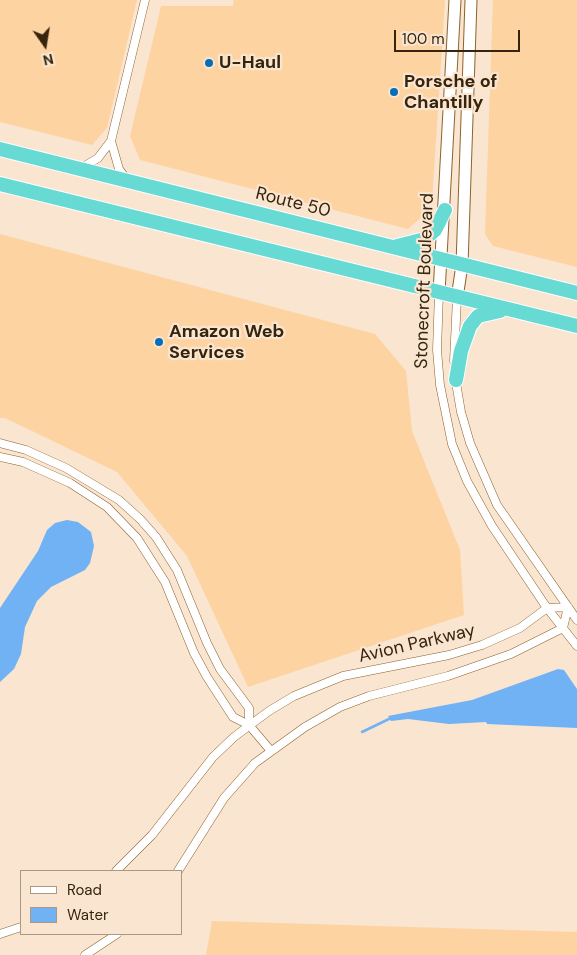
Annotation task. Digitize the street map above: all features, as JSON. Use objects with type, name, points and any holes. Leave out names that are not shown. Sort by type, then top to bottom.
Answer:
[{"type":"highway","name":"Route 50","points":[[0,148],[577,293]]},
{"type":"highway","points":[[0,184],[577,326]]},
{"type":"highway","points":[[394,247],[425,239],[435,230],[445,210]]},
{"type":"highway","points":[[456,380],[461,351],[470,326],[478,316],[507,310]]},
{"type":"main road","name":"Stonecroft Boulevard","points":[[438,293],[445,210],[455,0]]},
{"type":"main road","name":"Stonecroft Boulevard","points":[[458,298],[462,265],[470,82],[471,0]]},
{"type":"street","points":[[80,169],[98,158],[111,141],[145,0]]},
{"type":"street","points":[[111,141],[119,170],[127,180]]},
{"type":"street","name":"Stonecroft Boulevard","points":[[438,293],[437,350],[440,385],[452,444],[479,506],[547,608],[577,646]]},
{"type":"street","name":"Stonecroft Boulevard","points":[[458,298],[454,347],[456,380],[461,412],[470,442],[497,504],[577,620]]},
{"type":"street","points":[[0,443],[26,450],[66,468],[119,500],[156,537],[177,570],[207,643],[220,669],[248,708],[249,725]]},
{"type":"street","points":[[0,457],[22,462],[70,483],[107,507],[137,538],[165,582],[194,653],[207,677],[233,717],[249,725],[270,751]]},
{"type":"street","points":[[547,608],[568,607],[563,628]]},
{"type":"street","name":"Avion Parkway","points":[[117,870],[152,835],[213,757],[268,711],[318,686],[362,671],[449,655],[482,645],[520,628],[547,608]]},
{"type":"street","name":"Avion Parkway","points":[[179,870],[224,798],[255,763],[305,727],[340,707],[369,696],[448,676],[486,663],[511,654],[563,628]]},
{"type":"street","points":[[0,934],[20,927]]},
{"type":"street","points":[[85,955],[115,935]]},
{"type":"shaded area","points":[[0,0],[137,0],[107,128],[92,145],[0,122]]},
{"type":"shaded area","points":[[234,0],[445,0],[432,202],[428,211],[408,229],[140,160],[130,136],[161,6],[233,6]]},
{"type":"shaded area","points":[[493,0],[577,0],[577,267],[493,246],[485,234]]},
{"type":"shaded area","name":"Amazon Web Services","points":[[0,234],[375,334],[406,371],[412,431],[460,550],[464,615],[248,687],[187,556],[117,472],[5,418],[0,418]]},
{"type":"shaded area","points":[[212,921],[577,932],[577,955],[206,955]]},
{"type":"water","points":[[67,520],[78,522],[91,532],[94,546],[90,563],[85,570],[51,587],[37,601],[25,627],[21,654],[14,669],[0,682],[0,608],[38,551],[47,530],[55,523]]},
{"type":"water","points":[[558,669],[564,670],[577,689],[577,728],[487,724],[486,722],[449,724],[408,719],[391,721],[388,716],[472,700]]},
{"type":"waterway","points":[[362,732],[389,719]]},
{"type":"place","name":"U-Haul","points":[[209,63]]},
{"type":"place","name":"Porsche of Chantilly","points":[[394,92]]},
{"type":"place","name":"Amazon Web Services","points":[[159,342]]}]
